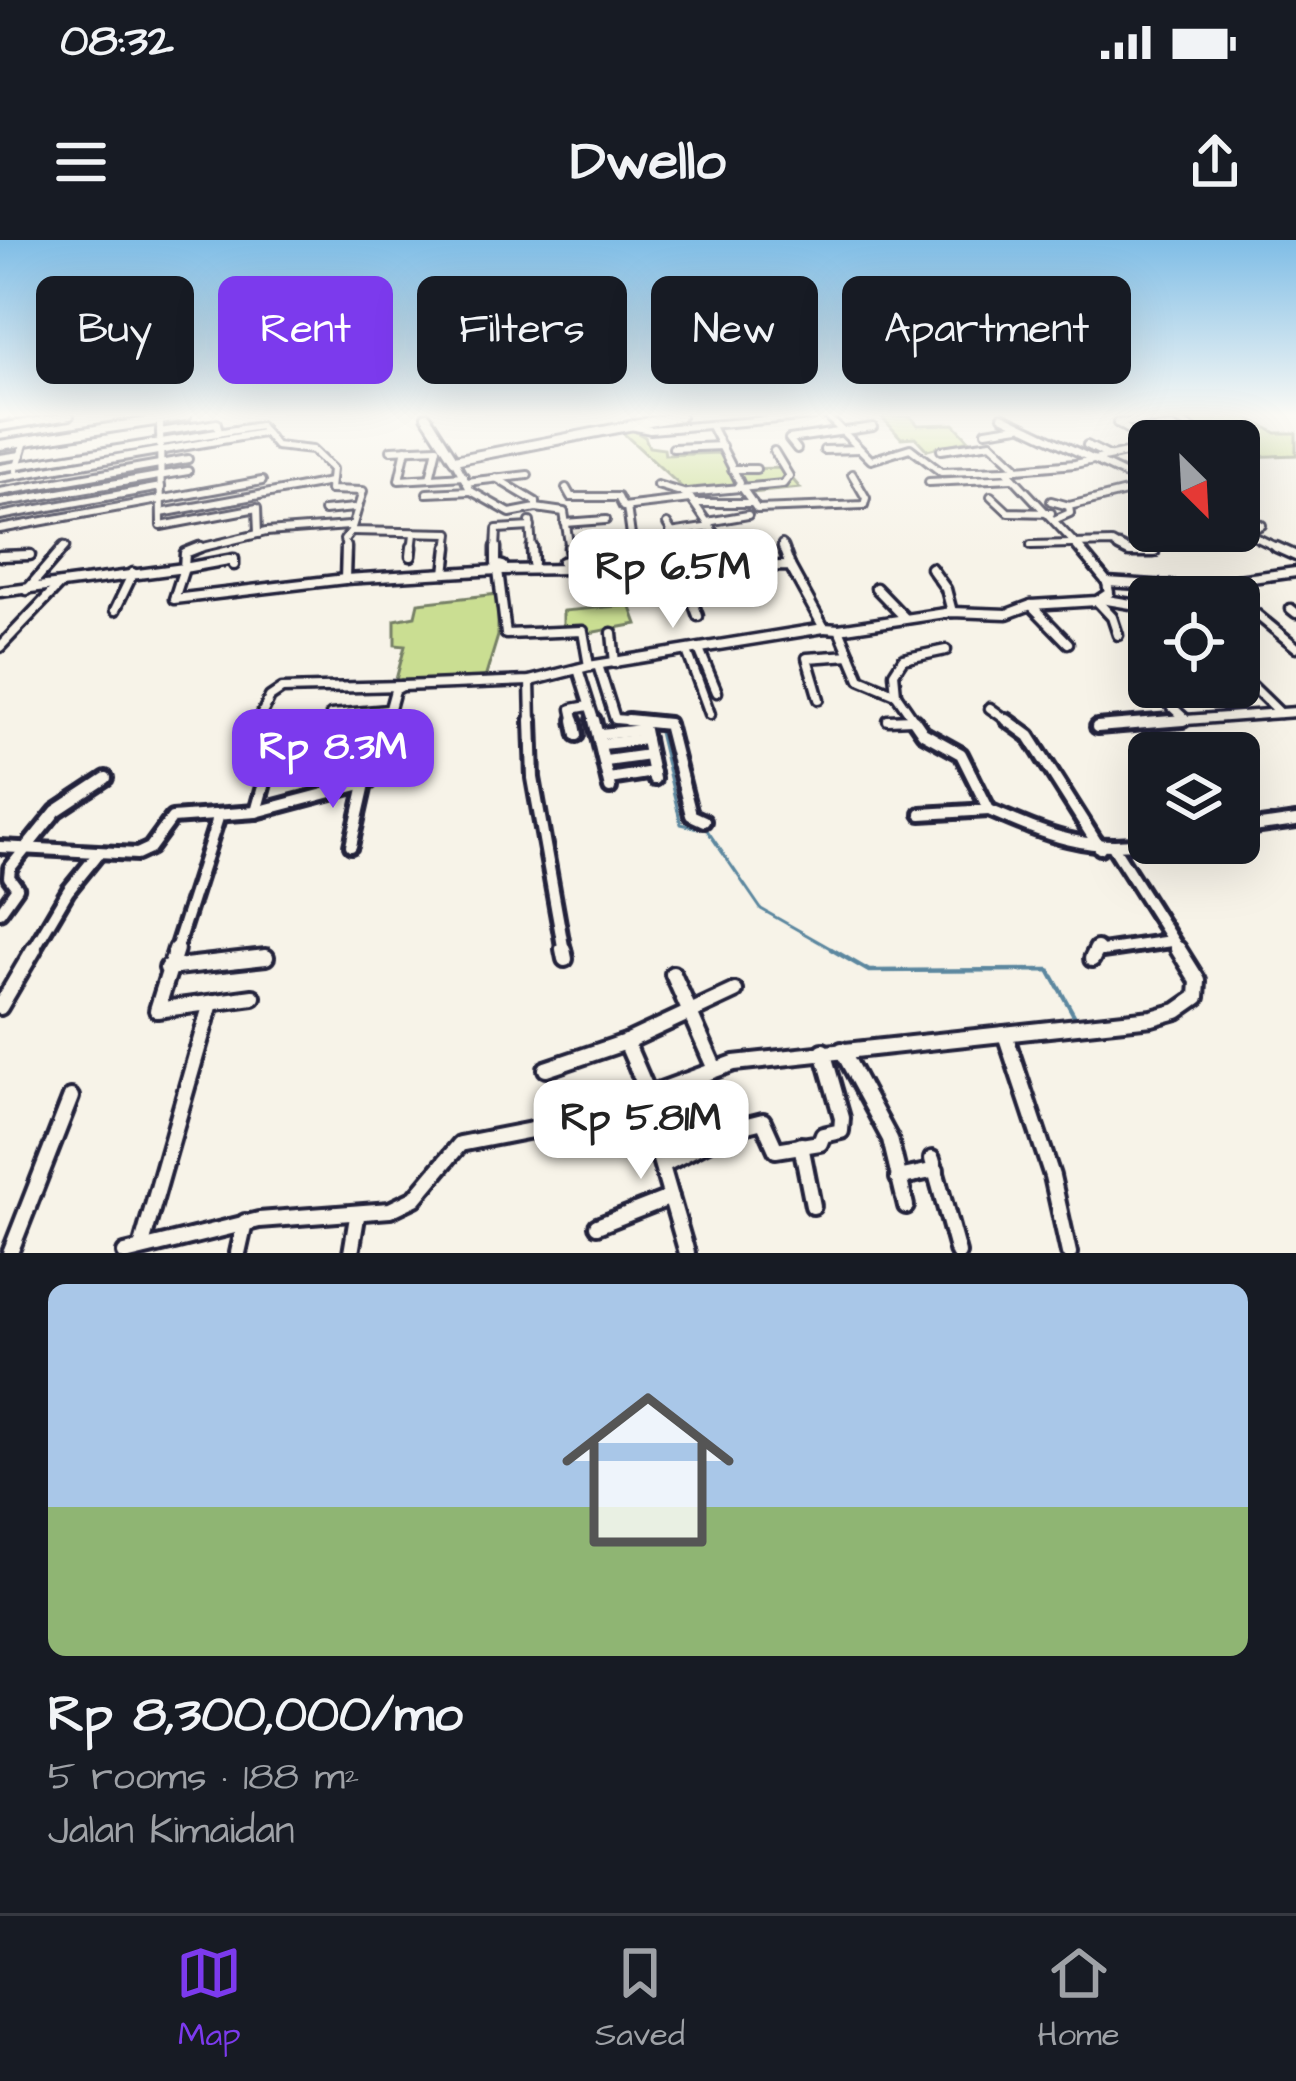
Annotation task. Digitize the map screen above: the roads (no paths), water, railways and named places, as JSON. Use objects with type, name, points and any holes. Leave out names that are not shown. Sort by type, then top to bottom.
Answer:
[{"type":"street","points":[[0,468],[28,463]]},
{"type":"street","points":[[0,478],[91,463]]},
{"type":"street","points":[[0,492],[164,463]]},
{"type":"street","points":[[326,463],[332,469],[332,491],[363,491]]},
{"type":"street","points":[[402,463],[398,480],[528,475]]},
{"type":"street","points":[[430,478],[433,463]]},
{"type":"street","points":[[456,463],[472,491],[509,513],[562,511],[570,561],[496,564],[497,530],[530,526]]},
{"type":"street","points":[[730,463],[740,488],[766,510],[861,506],[866,498],[852,474]]},
{"type":"street","points":[[627,507],[788,482],[780,463]]},
{"type":"street","points":[[931,463],[942,472],[1045,463]]},
{"type":"street","points":[[1100,463],[1128,476]]},
{"type":"street","points":[[160,464],[160,526],[257,508],[258,533]]},
{"type":"street","points":[[1,521],[17,465]]},
{"type":"street","points":[[732,469],[756,469]]},
{"type":"street","points":[[1006,470],[1054,517],[1107,582],[1110,590],[1099,600]]},
{"type":"street","points":[[3,502],[188,471]]},
{"type":"street","points":[[225,488],[226,476]]},
{"type":"street","points":[[346,579],[344,540],[369,477]]},
{"type":"street","points":[[496,478],[536,502],[530,526],[533,563]]},
{"type":"street","points":[[929,482],[1013,478]]},
{"type":"street","points":[[1,521],[262,481]]},
{"type":"street","points":[[160,513],[330,482]]},
{"type":"street","points":[[658,485],[691,499],[753,503]]},
{"type":"street","points":[[1,521],[160,487]]},
{"type":"street","points":[[566,488],[569,496],[617,496],[627,507],[626,527],[638,568]]},
{"type":"street","points":[[427,493],[472,491]]},
{"type":"street","points":[[1051,501],[1069,506],[1128,491]]},
{"type":"street","points":[[992,496],[1007,512],[1054,517],[1070,513],[1069,506]]},
{"type":"street","points":[[691,499],[722,546],[725,568]]},
{"type":"street","points":[[324,511],[354,508]]},
{"type":"street","points":[[698,616],[683,568],[683,548],[669,529],[748,515]]},
{"type":"street","points":[[445,573],[453,517]]},
{"type":"street","points":[[565,523],[606,520]]},
{"type":"street","points":[[449,532],[350,528],[258,533],[188,550],[174,599],[346,579],[498,569],[790,566]]},
{"type":"street","points":[[366,547],[369,532]]},
{"type":"street","points":[[411,556],[414,534]]},
{"type":"street","points":[[1260,539],[1296,556]]},
{"type":"street","points":[[1031,545],[1111,543],[1128,552]]},
{"type":"street","points":[[782,544],[824,628]]},
{"type":"street","points":[[27,590],[64,546]]},
{"type":"street","points":[[0,556],[30,555]]},
{"type":"street","points":[[0,592],[234,559],[234,565]]},
{"type":"street","points":[[588,596],[604,585],[597,566]]},
{"type":"street","points":[[931,568],[947,591],[952,612]]},
{"type":"street","points":[[498,569],[506,634],[584,631],[587,706],[593,728],[602,739],[609,784],[653,776],[644,731],[602,739]]},
{"type":"street","points":[[115,610],[134,573]]},
{"type":"street","points":[[1260,580],[1294,575]]},
{"type":"street","points":[[1107,582],[1128,583]]},
{"type":"street","points":[[0,646],[59,585]]},
{"type":"street","points":[[876,589],[905,618]]},
{"type":"street","points":[[1099,600],[1118,635]]},
{"type":"street","points":[[260,718],[270,697],[282,689],[530,681],[589,666],[824,628],[952,612],[1007,614],[1031,605],[1099,600],[1128,604]]},
{"type":"street","points":[[1031,605],[1068,643]]},
{"type":"street","points":[[1260,618],[1296,647]]},
{"type":"street","points":[[839,629],[860,679],[896,694]]},
{"type":"street","points":[[612,633],[615,663]]},
{"type":"street","points":[[699,649],[717,692]]},
{"type":"street","points":[[946,650],[903,659],[894,673],[896,694],[926,735],[962,754],[989,810]]},
{"type":"street","points":[[687,651],[710,714]]},
{"type":"street","points":[[819,699],[807,658],[850,655]]},
{"type":"street","points":[[589,666],[615,719],[668,724],[691,815],[704,821]]},
{"type":"street","points":[[530,681],[533,778],[565,958]]},
{"type":"street","points":[[0,847],[142,853],[172,818],[256,812],[364,784],[372,780],[389,710],[402,686]]},
{"type":"street","points":[[1260,693],[1280,713]]},
{"type":"street","points":[[568,695],[577,735]]},
{"type":"street","points":[[572,709],[587,706]]},
{"type":"street","points":[[990,708],[1029,736],[1100,848]]},
{"type":"street","points":[[1173,708],[1186,720]]},
{"type":"street","points":[[332,715],[389,710]]},
{"type":"street","points":[[1097,727],[1296,712]]},
{"type":"street","points":[[888,720],[912,718]]},
{"type":"street","points":[[256,812],[272,754]]},
{"type":"street","points":[[308,757],[378,755]]},
{"type":"street","points":[[606,761],[650,755]]},
{"type":"street","points":[[0,912],[17,889],[9,878],[10,868],[56,812],[106,778]]},
{"type":"street","points":[[351,846],[364,784]]},
{"type":"street","points":[[921,814],[989,810],[1053,840],[1100,848],[1128,846]]},
{"type":"street","points":[[218,818],[157,1010],[253,997]]},
{"type":"street","points":[[1260,827],[1296,820]]},
{"type":"street","points":[[133,1251],[283,1216],[381,1214],[420,1195],[460,1144],[573,1122],[714,1067],[823,1051],[1152,1018],[1177,1011],[1197,997],[1200,987],[1114,848]]},
{"type":"street","points":[[0,1007],[68,891],[98,854]]},
{"type":"street","points":[[1092,959],[1097,949],[1171,941]]},
{"type":"street","points":[[167,968],[266,957]]},
{"type":"street","points":[[673,974],[714,1067]]},
{"type":"street","points":[[546,1069],[626,1042],[735,991]]},
{"type":"street","points":[[133,1251],[211,1003]]},
{"type":"street","points":[[1005,1034],[1052,1176],[1069,1253]]},
{"type":"street","points":[[626,1042],[646,1096],[687,1253]]},
{"type":"street","points":[[842,1050],[890,1139],[906,1206]]},
{"type":"street","points":[[663,1165],[735,1128],[763,1121],[774,1150],[820,1143],[824,1135],[843,1127],[823,1051]]},
{"type":"street","points":[[10,1253],[71,1097]]},
{"type":"street","points":[[801,1145],[813,1206]]},
{"type":"street","points":[[898,1178],[934,1165],[958,1253]]},
{"type":"street","points":[[597,1226],[671,1197]]},
{"type":"street","points":[[351,1253],[357,1217]]},
{"type":"street","points":[[238,1253],[245,1222]]},
{"type":"waterway","points":[[594,672],[610,722],[616,722]]},
{"type":"waterway","points":[[658,728],[681,824],[707,830],[761,909],[837,952]]},
{"type":"waterway","points":[[831,949],[869,971],[1049,970],[1076,1019]]}]
